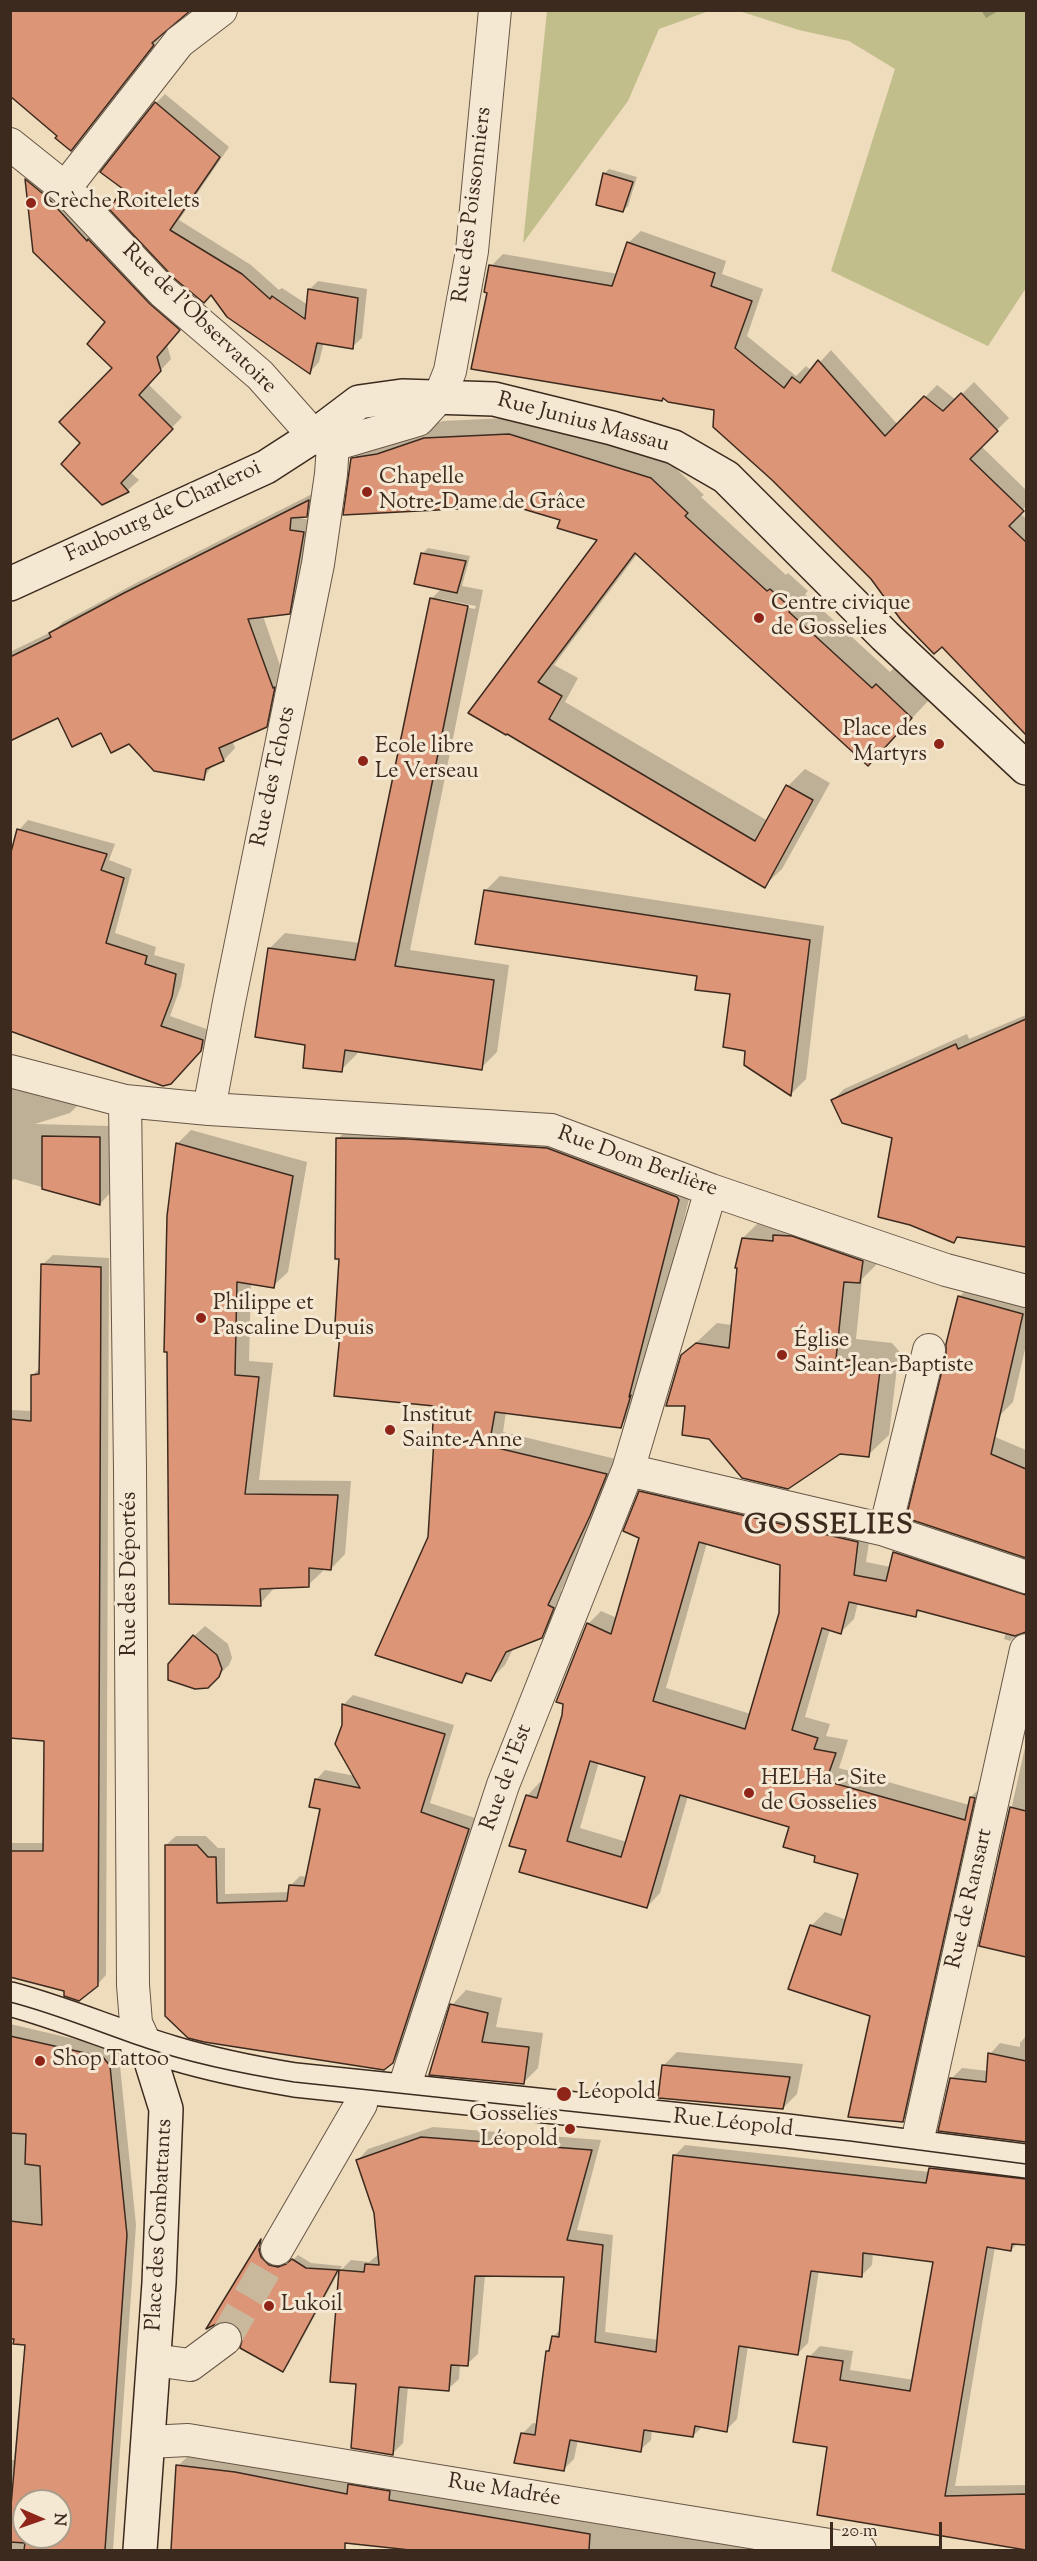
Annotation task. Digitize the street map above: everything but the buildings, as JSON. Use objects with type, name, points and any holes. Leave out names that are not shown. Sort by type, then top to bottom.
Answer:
[{"type":"main road","name":"Rue Junius Massau","points":[[323,440],[360,402],[402,396],[440,396],[494,399],[624,431],[674,447],[726,477],[885,636],[1026,768]]},
{"type":"main road","name":"Faubourg de Charleroi","points":[[10,584],[323,440]]},
{"type":"main road","points":[[10,2000],[43,2008],[146,2045],[220,2066],[254,2073],[404,2091]]},
{"type":"main road","name":"Place des Combattants","points":[[140,2550],[154,2360],[166,2109],[146,2045]]},
{"type":"main road","name":"Rue Léopold","points":[[404,2091],[787,2130],[1026,2161]]},
{"type":"street","points":[[65,188],[179,42],[221,10]]},
{"type":"street","name":"Rue des Poissonniers","points":[[440,396],[450,371],[472,251],[495,10]]},
{"type":"street","name":"Rue de l'Observatoire","points":[[10,144],[65,188],[163,292],[260,375],[323,440]]},
{"type":"street","name":"Rue des Tchots","points":[[209,1109],[318,564],[331,474],[323,440]]},
{"type":"street","name":"Rue Dom Berlière","points":[[10,1071],[125,1101],[209,1109],[551,1130],[711,1190],[946,1270],[1026,1292]]},
{"type":"street","name":"Rue des Déportés","points":[[125,1101],[133,1985],[136,2023],[146,2045]]},
{"type":"street","name":"Rue de l'Est","points":[[404,2091],[503,1785],[628,1470],[711,1190]]},
{"type":"street","points":[[885,1530],[929,1350]]},
{"type":"street","points":[[628,1470],[885,1530],[1026,1577]]},
{"type":"street","name":"Rue de Ransart","points":[[916,2147],[1026,1650]]},
{"type":"street","points":[[277,2249],[361,2104],[364,2087]]},
{"type":"street","points":[[154,2360],[190,2365],[225,2339]]},
{"type":"street","name":"Rue Madrée","points":[[148,2448],[188,2440],[860,2550]]},
{"type":"shaded area","points":[[547,11],[709,11],[659,29],[628,101],[523,243]]},
{"type":"shaded area","points":[[739,11],[1026,11],[1026,288],[988,346],[831,271],[895,69],[849,41],[799,30]]},
{"type":"tunnel","points":[[225,2339],[277,2249]]},
{"type":"tram line","points":[[10,2002],[182,2059],[294,2082],[850,2141],[1026,2164]]},
{"type":"place","name":"Crèche Roitelets","points":[[31,203]]},
{"type":"place","name":"Chapelle Notre-Dame de Grâce","points":[[367,492]]},
{"type":"place","name":"Centre civique de Gosselies","points":[[759,618]]},
{"type":"place","name":"Place des Martyrs","points":[[939,744]]},
{"type":"place","name":"Ecole libre Le Verseau","points":[[363,761]]},
{"type":"place","name":"Philippe et Pascaline Dupuis","points":[[201,1318]]},
{"type":"place","name":"Église Saint-Jean-Baptiste","points":[[782,1355]]},
{"type":"place","name":"Institut Sainte-Anne","points":[[390,1430]]},
{"type":"place","name":"HELHa - Site de Gosselies","points":[[749,1793]]},
{"type":"place","name":"Shop Tattoo","points":[[40,2061]]},
{"type":"place","name":"Léopold","points":[[564,2094]]},
{"type":"place","name":"Gosselies Léopold","points":[[570,2129]]},
{"type":"place","name":"Lukoil","points":[[269,2306]]},
{"type":"district","name":"GOSSELIES","points":[[829,1528]]}]
